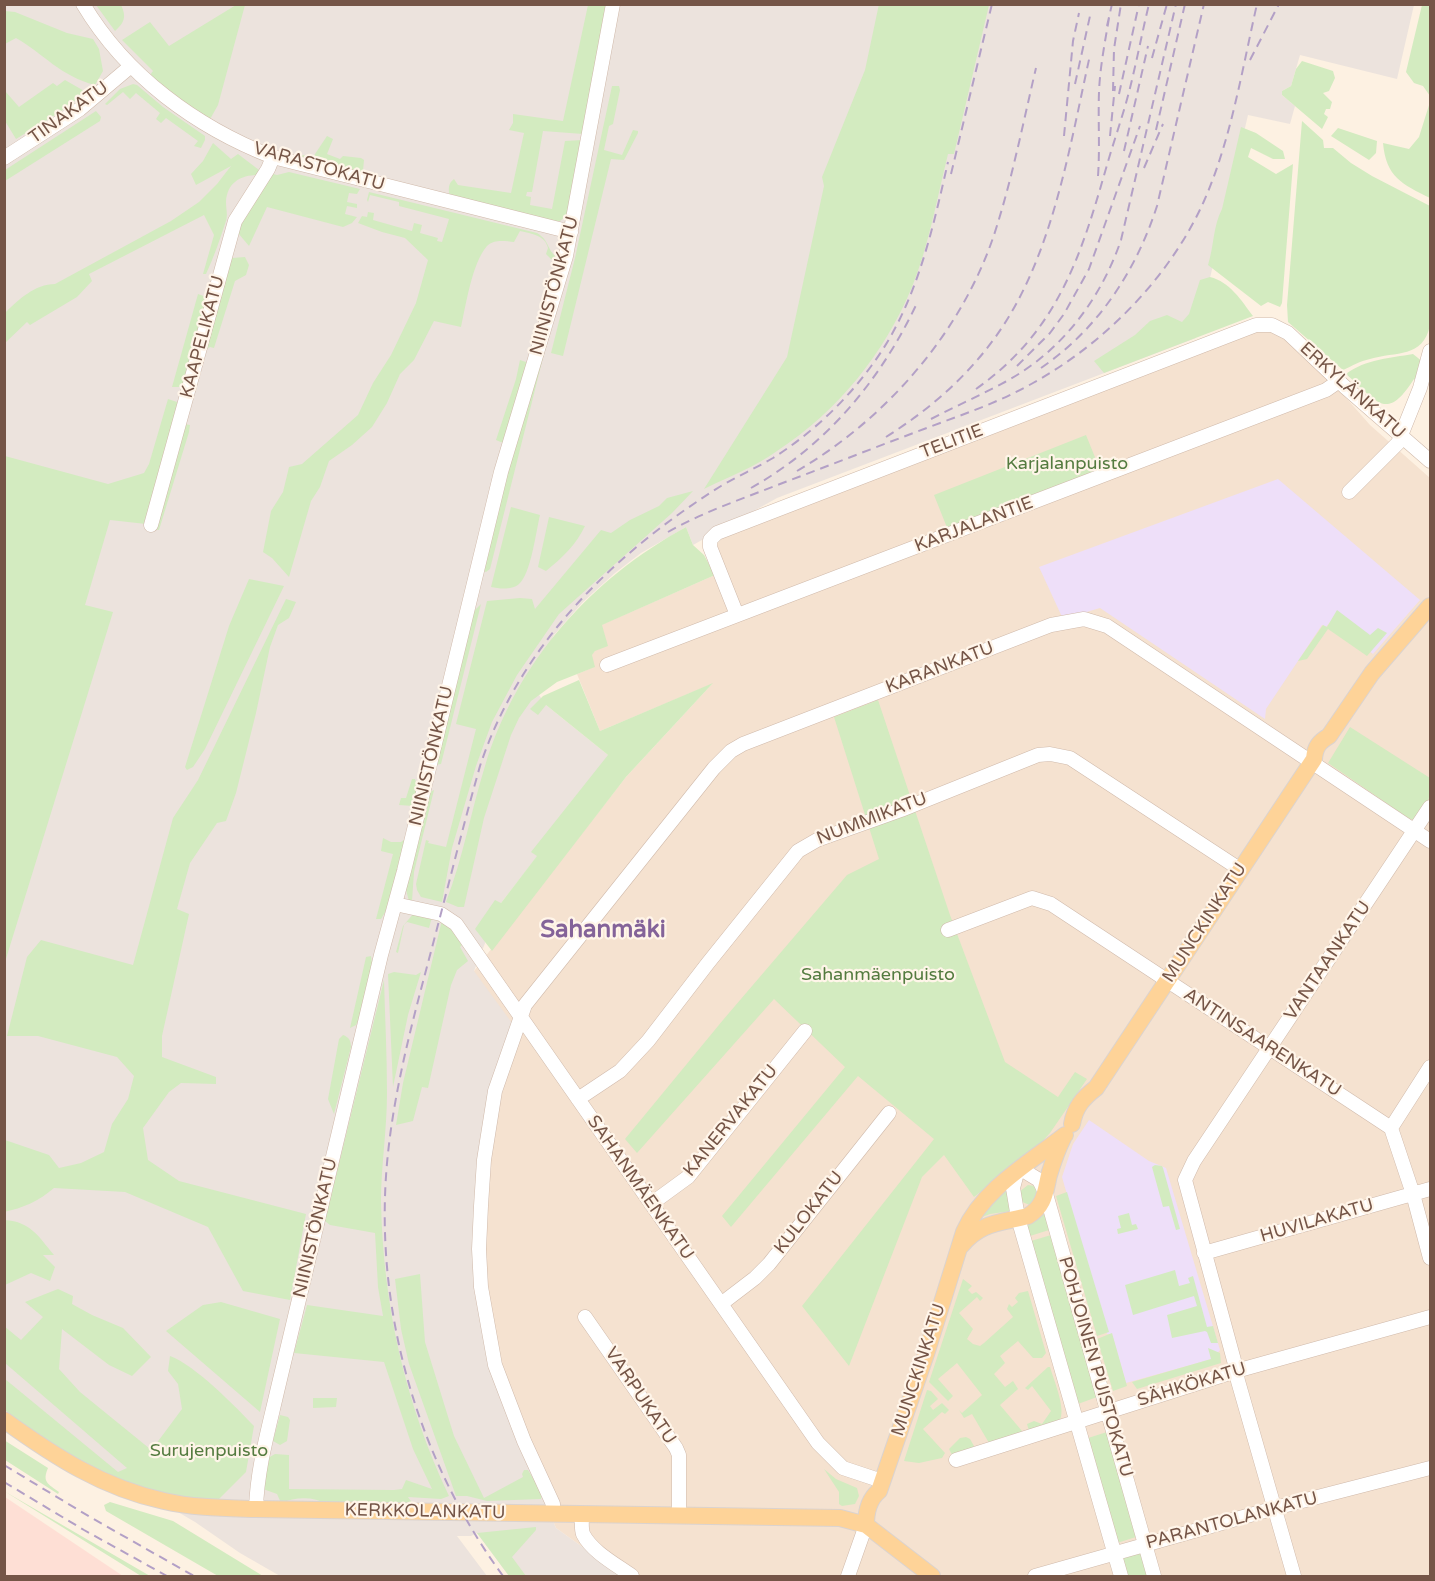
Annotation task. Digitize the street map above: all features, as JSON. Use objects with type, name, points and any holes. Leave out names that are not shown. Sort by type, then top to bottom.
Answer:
[{"type":"main road","name":"MUNCKINKATU","points":[[959,1249],[974,1232],[983,1227],[1035,1212],[1046,1194],[1055,1155],[1074,1112],[1084,1097],[1096,1088],[1168,981],[1313,760],[1315,750],[1321,741],[1329,736],[1372,673],[1431,606]]},
{"type":"main road","name":"MUNCKINKATU","points":[[866,1525],[866,1514],[873,1496],[881,1486],[967,1224],[978,1206],[1068,1129]]},
{"type":"main road","name":"KERKKOLANKATU","points":[[4,1420],[58,1458],[91,1476],[164,1502],[196,1507],[840,1518],[866,1525]]},
{"type":"main road","points":[[866,1525],[932,1576]]},
{"type":"street","name":"VARASTOKATU","points":[[83,4],[131,66],[167,98],[235,142],[273,157],[571,232]]},
{"type":"street","name":"NIINISTÖNKATU","points":[[256,1509],[260,1465],[279,1382],[501,472],[555,296],[571,232],[613,4]]},
{"type":"street","name":"TINAKATU","points":[[4,158],[80,109],[131,66]]},
{"type":"street","name":"KAAPELIKATU","points":[[151,525],[235,221],[268,169],[273,157]]},
{"type":"street","name":"TELITIE","points":[[737,615],[710,547],[710,540],[717,533],[1256,325],[1272,325]]},
{"type":"street","name":"ERKYLÄNKATU","points":[[1272,325],[1288,333],[1431,461]]},
{"type":"street","points":[[1348,492],[1395,446],[1429,367],[1431,351]]},
{"type":"street","name":"KARJALANTIE","points":[[607,665],[1320,392],[1339,381]]},
{"type":"street","name":"KARANKATU","points":[[553,1514],[553,1504],[524,1442],[495,1365],[481,1287],[481,1206],[488,1128],[495,1091],[525,1005],[714,768],[731,751],[743,744],[1057,623],[1084,619],[1107,626],[1313,760],[1431,841]]},
{"type":"street","name":"NUMMIKATU","points":[[578,1099],[620,1071],[648,1041],[798,851],[817,840],[911,806],[1038,755],[1050,754],[1070,758],[1240,870]]},
{"type":"street","name":"VANTAANKATU","points":[[1204,1253],[1185,1186],[1186,1175],[1431,807]]},
{"type":"street","name":"ANTINSAARENKATU","points":[[948,930],[1032,898],[1051,904],[1391,1128]]},
{"type":"street","name":"SAHANMÄENKATU","points":[[395,904],[441,914],[456,924],[829,1456],[848,1470],[881,1486]]},
{"type":"street","name":"KANERVAKATU","points":[[651,1204],[688,1177],[805,1031]]},
{"type":"street","points":[[1431,1067],[1391,1128],[1431,1258]]},
{"type":"street","name":"KULOKATU","points":[[721,1304],[769,1264],[889,1113]]},
{"type":"street","name":"POHJOINEN PUISTOKATU","points":[[1121,1576],[1018,1218],[1013,1188],[1019,1171],[1039,1180],[1046,1194],[1154,1576]]},
{"type":"street","name":"HUVILAKATU","points":[[1204,1253],[1431,1190]]},
{"type":"street","points":[[1204,1253],[1294,1576]]},
{"type":"street","name":"VARPUKATU","points":[[585,1317],[676,1448],[679,1455],[679,1516]]},
{"type":"street","name":"SÄHKÖKATU","points":[[956,1461],[1236,1371],[1431,1317]]},
{"type":"street","name":"PARANTOLANKATU","points":[[1035,1576],[1275,1508],[1431,1468]]},
{"type":"street","points":[[582,1514],[582,1532],[587,1539],[632,1576]]},
{"type":"street","name":"MUNCKINKATU","points":[[848,1576],[866,1525]]},
{"type":"shaded area","points":[[4,5],[1414,5],[1397,79],[1300,55],[1291,86],[1282,91],[1282,95],[1295,106],[1290,124],[1248,115],[1196,338],[777,498],[693,545],[686,527],[641,553],[583,602],[554,635],[530,682],[546,705],[613,759],[501,903],[474,971],[512,1023],[480,1161],[490,1367],[556,1528],[623,1576],[509,1576],[477,1533],[471,1536],[457,1536],[487,1576],[280,1576],[240,1553],[195,1522],[62,1444],[5,1397]]},
{"type":"shaded area","points":[[1266,329],[1281,335],[1326,375],[1370,425],[1430,478],[1430,1576],[623,1576],[556,1528],[490,1367],[474,971],[626,777],[712,684],[600,731],[577,674],[594,667],[591,655],[595,651],[601,625],[715,575],[718,543],[724,536],[1255,330]]},
{"type":"shaded area","points":[[1278,479],[1420,600],[1373,654],[1330,622],[1326,627],[1322,625],[1266,709],[1265,719],[1100,608],[1063,619],[1039,567]]},
{"type":"shaded area","points":[[1089,1120],[1149,1161],[1166,1168],[1220,1350],[1212,1359],[1126,1383],[1112,1334],[1107,1334],[1062,1177],[1073,1144]]},
{"type":"shaded area","points":[[5,1497],[123,1576],[5,1576]]},
{"type":"green space","points":[[879,4],[989,5],[954,154],[948,154],[918,271],[901,312],[888,335],[857,379],[839,399],[820,418],[769,457],[704,489],[787,357],[824,186],[822,177],[865,70]]},
{"type":"green space","points":[[96,5],[121,5],[124,20],[115,31]]},
{"type":"green space","points":[[236,5],[245,5],[218,105],[209,121],[150,75],[153,71],[122,40],[150,22],[169,46]]},
{"type":"green space","points":[[588,5],[607,5],[583,134],[543,131],[532,192],[527,192],[526,196],[531,197],[530,205],[552,209],[565,141],[582,140],[567,215],[560,221],[556,221],[450,197],[449,187],[454,179],[458,185],[511,193],[524,133],[509,130],[513,123],[513,114],[563,121]]},
{"type":"green space","points":[[1422,5],[1430,5],[1430,96],[1423,86],[1414,83],[1406,72]]},
{"type":"green space","points":[[5,11],[15,12],[67,33],[93,39],[99,49],[103,71],[95,85],[72,76],[16,38],[5,44]]},
{"type":"green space","points":[[1302,61],[1333,71],[1335,78],[1329,91],[1323,93],[1332,102],[1330,109],[1326,109],[1324,114],[1328,117],[1322,129],[1282,95],[1282,91],[1291,86],[1296,69]]},
{"type":"green space","points":[[65,80],[86,92],[60,112],[16,139],[5,121],[5,91],[19,107],[53,83],[57,86]]},
{"type":"green space","points":[[133,84],[205,136],[201,148],[194,146],[198,141],[166,118],[161,123],[156,119],[160,113],[136,93],[130,99],[123,92],[107,105],[105,104],[120,89]]},
{"type":"green space","points":[[612,86],[619,86],[620,90],[613,124],[609,126],[604,150],[622,155],[633,130],[638,133],[624,160],[611,159],[563,356],[551,353],[575,258]]},
{"type":"green space","points":[[1430,102],[1430,198],[1397,178],[1388,164],[1383,143],[1409,149],[1419,137]]},
{"type":"green space","points":[[96,111],[101,117],[100,121],[5,181],[5,170]]},
{"type":"green space","points":[[1302,121],[1323,140],[1324,148],[1333,148],[1372,176],[1430,206],[1430,325],[1421,344],[1415,349],[1359,362],[1343,370],[1288,322],[1287,305]]},
{"type":"green space","points":[[1241,127],[1256,133],[1283,151],[1285,159],[1273,159],[1251,148],[1248,157],[1276,174],[1293,164],[1280,307],[1268,302],[1261,306],[1208,265]]},
{"type":"green space","points":[[1338,128],[1377,141],[1376,153],[1369,160],[1331,136]]},
{"type":"green space","points":[[327,136],[333,139],[327,154],[340,159],[343,156],[361,158],[364,160],[363,171],[302,157],[302,155],[313,157]]},
{"type":"green space","points":[[213,143],[231,159],[238,154],[259,170],[258,175],[236,181],[229,190],[226,202],[226,221],[206,274],[203,274],[214,235],[204,215],[89,274],[92,281],[77,297],[30,325],[27,322],[5,343],[5,313],[27,294],[41,287],[55,284],[171,221],[199,202],[231,166],[196,185],[191,174],[203,161]]},
{"type":"green space","points":[[289,172],[360,189],[357,194],[349,193],[347,202],[357,204],[357,208],[347,206],[345,214],[357,217],[352,223],[343,227],[267,207],[249,246],[238,233],[245,213],[273,174]]},
{"type":"green space","points":[[369,192],[537,233],[545,239],[552,253],[560,259],[558,266],[546,254],[548,248],[544,240],[520,231],[514,242],[496,241],[487,246],[477,263],[461,327],[434,321],[414,360],[400,374],[387,403],[372,427],[329,461],[320,487],[311,501],[289,577],[272,558],[263,552],[271,511],[283,492],[289,467],[302,464],[358,415],[416,303],[428,260],[405,238],[358,223],[362,216],[367,217],[368,212],[374,213],[373,220],[412,231],[414,223],[422,225],[420,233],[438,238],[437,241],[442,242],[449,219],[399,206],[399,202],[370,195],[368,202]]},
{"type":"green space","points":[[245,257],[249,265],[246,275],[235,281],[214,348],[210,347],[204,351],[232,258]]},
{"type":"green space","points":[[1210,277],[1229,287],[1253,316],[1104,373],[1094,361],[1135,335],[1150,321],[1167,315],[1182,322],[1189,314],[1200,280]]},
{"type":"green space","points":[[198,294],[209,298],[185,385],[172,387]]},
{"type":"green space","points":[[550,330],[490,569],[486,572],[481,570],[508,466]]},
{"type":"green space","points":[[1413,354],[1423,362],[1417,381],[1414,379],[1396,401],[1388,404],[1374,399],[1346,374],[1370,362]]},
{"type":"green space","points":[[520,360],[529,363],[503,443],[496,440]]},
{"type":"green space","points":[[168,399],[180,403],[146,524],[110,520],[85,605],[113,612],[5,962],[5,456],[108,484],[144,473],[149,464]]},
{"type":"green space","points":[[184,424],[190,425],[189,432],[159,530],[154,529]]},
{"type":"green space","name":"Karjalanpuisto","points":[[1086,435],[1101,472],[948,530],[934,495]]},
{"type":"green space","points":[[693,491],[672,513],[559,614],[517,675],[492,722],[476,766],[452,848],[442,902],[421,897],[416,884],[426,840],[429,841],[428,843],[446,847],[476,729],[456,724],[487,601],[532,599],[535,609],[601,530],[611,533],[630,520],[659,506],[667,498]]},
{"type":"green space","points":[[511,507],[540,515],[527,571],[523,579],[516,586],[502,589],[491,587]]},
{"type":"green space","points":[[549,517],[585,526],[568,551],[546,571],[538,567]]},
{"type":"green space","points":[[686,527],[693,545],[704,555],[715,575],[602,625],[608,646],[595,651],[592,655],[595,667],[557,682],[531,701],[511,735],[484,818],[464,907],[446,902],[485,766],[499,728],[538,658],[589,598],[651,548]]},
{"type":"green space","points":[[249,579],[284,586],[205,749],[193,767],[187,770],[185,767],[229,626]]},
{"type":"green space","points":[[286,599],[296,602],[289,618],[278,625],[270,647],[236,793],[226,821],[217,823],[190,863],[177,909],[189,914],[162,1036],[162,1057],[216,1077],[216,1084],[181,1083],[169,1092],[143,1128],[148,1160],[179,1181],[306,1214],[290,1300],[243,1291],[208,1227],[125,1192],[54,1188],[43,1197],[4,1212],[5,1140],[49,1155],[59,1168],[81,1163],[104,1152],[112,1124],[128,1099],[134,1076],[117,1057],[38,1036],[7,1036],[27,957],[41,940],[133,965],[173,818],[198,780]]},
{"type":"green space","points":[[481,604],[441,764],[435,765],[471,614]]},
{"type":"green space","points":[[1337,610],[1370,635],[1378,628],[1387,633],[1367,656],[1328,629],[1307,659],[1298,661],[1323,625],[1327,627]]},
{"type":"green space","points":[[579,680],[600,731],[713,683],[626,777],[492,951],[475,929],[495,900],[501,903],[537,856],[531,852],[608,755],[546,705],[538,715],[530,709],[543,696]]},
{"type":"green space","name":"Sahanmäenpuisto","points":[[878,700],[950,915],[1005,1062],[1058,1097],[1075,1072],[1087,1079],[1050,1133],[1038,1146],[974,1197],[944,1155],[922,1177],[849,1366],[802,1306],[934,1139],[858,1076],[731,1227],[722,1216],[845,1067],[774,999],[637,1153],[625,1139],[847,875],[879,859],[834,717]]},
{"type":"green space","points":[[1350,727],[1430,778],[1428,802],[1419,817],[1413,820],[1408,818],[1328,763]]},
{"type":"green space","points":[[412,779],[415,779],[418,788],[413,806],[399,805],[401,798],[406,798]]},
{"type":"green space","points":[[434,790],[414,872],[412,901],[409,901],[406,890],[430,792]]},
{"type":"green space","points":[[383,838],[391,842],[404,840],[406,842],[387,909],[381,919],[376,919],[393,854],[381,851]]},
{"type":"green space","points":[[414,913],[432,917],[429,928],[407,922],[404,925],[398,953],[396,952],[403,926]]},
{"type":"green space","points":[[442,920],[453,929],[468,961],[457,970],[451,985],[428,1088],[422,1087],[413,1121],[396,1125],[403,1083]]},
{"type":"green space","points":[[371,956],[372,963],[358,1021],[350,1028],[366,957]]},
{"type":"green space","points":[[394,972],[416,975],[421,972],[408,1015],[393,1087],[388,974]]},
{"type":"green space","points":[[384,980],[387,1093],[381,1202],[386,1278],[399,1353],[409,1389],[420,1425],[449,1496],[441,1499],[408,1497],[413,1504],[327,1504],[304,1498],[281,1503],[277,1494],[263,1489],[268,1458],[275,1454],[289,1455],[289,1489],[394,1490],[402,1489],[406,1480],[432,1489],[413,1449],[384,1362],[294,1353],[307,1305],[383,1316],[378,1287],[375,1233],[330,1225],[325,1221]]},
{"type":"green space","points":[[343,1035],[351,1043],[351,1047],[334,1114],[328,1099],[339,1039]]},
{"type":"green space","points":[[1155,1165],[1163,1168],[1180,1229],[1176,1230],[1169,1206],[1163,1207],[1152,1167]]},
{"type":"green space","points":[[1009,1184],[1011,1211],[990,1214],[977,1219]]},
{"type":"green space","points":[[1028,1185],[1035,1186],[1039,1192],[1030,1205],[1022,1202],[1019,1192]]},
{"type":"green space","points":[[1067,1192],[1109,1332],[1097,1336],[1056,1196]]},
{"type":"green space","points":[[1044,1210],[1049,1230],[1030,1236],[1026,1222]]},
{"type":"green space","points":[[1129,1213],[1132,1225],[1136,1224],[1138,1229],[1118,1234],[1117,1229],[1121,1228],[1118,1216]]},
{"type":"green space","points":[[5,1220],[28,1227],[54,1255],[43,1255],[55,1267],[50,1281],[31,1273],[5,1285]]},
{"type":"green space","points":[[1051,1235],[1097,1397],[1078,1404],[1031,1241]]},
{"type":"green space","points":[[1175,1270],[1179,1286],[1190,1283],[1188,1278],[1193,1276],[1207,1327],[1213,1326],[1218,1343],[1211,1343],[1205,1331],[1172,1338],[1167,1315],[1197,1306],[1194,1296],[1133,1315],[1125,1285]]},
{"type":"green space","points":[[420,1274],[425,1342],[454,1436],[484,1498],[523,1477],[524,1470],[528,1470],[542,1493],[541,1499],[487,1501],[456,1496],[409,1364],[401,1329],[395,1279]]},
{"type":"green space","points":[[963,1279],[972,1286],[968,1290],[972,1294],[976,1292],[983,1298],[980,1301],[977,1297],[959,1313],[973,1329],[967,1339],[980,1346],[984,1343],[1013,1317],[1007,1309],[1009,1304],[1012,1307],[1018,1302],[1015,1298],[1019,1293],[1028,1291],[1046,1353],[1042,1358],[1033,1358],[1018,1341],[1000,1356],[1005,1363],[994,1374],[1005,1387],[1013,1381],[1018,1389],[1000,1405],[1022,1431],[989,1443],[972,1414],[964,1418],[959,1410],[962,1413],[982,1395],[957,1363],[938,1379],[953,1396],[948,1401],[929,1382]]},
{"type":"green space","name":"Surujenpuisto","points":[[58,1289],[73,1296],[72,1304],[123,1328],[151,1357],[132,1376],[109,1365],[62,1329],[59,1369],[80,1392],[155,1453],[160,1448],[156,1444],[182,1409],[178,1384],[168,1371],[170,1356],[203,1377],[254,1426],[246,1472],[219,1499],[164,1494],[122,1483],[83,1464],[5,1410],[5,1379],[118,1472],[127,1468],[5,1363],[4,1326],[21,1340],[43,1317],[25,1302]]},
{"type":"green space","points":[[221,1302],[280,1319],[260,1412],[166,1331],[203,1305]]},
{"type":"green space","points":[[1112,1333],[1127,1386],[1113,1391],[1097,1339]]},
{"type":"green space","points":[[1208,1348],[1220,1353],[1221,1363],[1137,1389],[1132,1382],[1211,1359]]},
{"type":"green space","points":[[1050,1367],[1059,1395],[1061,1417],[1059,1422],[1029,1431],[1027,1424],[1034,1421],[1042,1424],[1051,1411],[1032,1386],[1028,1390],[1025,1388]]},
{"type":"green space","points":[[927,1390],[938,1399],[930,1406],[933,1410],[942,1403],[949,1410],[945,1414],[942,1412],[923,1429],[945,1453],[942,1458],[919,1463],[904,1461]]},
{"type":"green space","points":[[313,1398],[337,1398],[336,1407],[313,1408]]},
{"type":"green space","points":[[280,1415],[290,1420],[287,1441],[280,1445],[273,1441]]},
{"type":"green space","points":[[1107,1432],[1136,1537],[1117,1543],[1088,1438]]},
{"type":"green space","points":[[966,1437],[974,1446],[972,1450],[953,1457],[949,1449],[960,1438]]},
{"type":"green space","points":[[4,1440],[48,1468],[46,1480],[59,1492],[58,1494],[5,1460]]},
{"type":"green space","points":[[824,1469],[836,1479],[857,1488],[859,1496],[855,1504],[842,1506],[839,1504],[839,1492]]},
{"type":"green space","points":[[4,1491],[150,1576],[141,1576]]},
{"type":"green space","points":[[110,1502],[173,1521],[263,1576],[218,1576],[106,1511],[104,1505]]},
{"type":"green space","points":[[536,1527],[536,1530],[512,1557],[526,1576],[509,1576],[477,1533]]},
{"type":"green space","points":[[1138,1552],[1141,1554],[1147,1576],[1126,1576],[1122,1558]]},
{"type":"railway","points":[[951,174],[992,4]]},
{"type":"railway","points":[[1107,26],[1112,4]]},
{"type":"railway","points":[[1113,91],[1114,49],[1121,4]]},
{"type":"railway","points":[[1119,94],[1139,4]]},
{"type":"railway","points":[[976,389],[1004,366],[1047,317],[1076,261],[1126,103],[1149,4]]},
{"type":"railway","points":[[1152,58],[1167,4]]},
{"type":"railway","points":[[931,419],[1005,382],[1044,355],[1076,322],[1102,283],[1121,240],[1176,4]]},
{"type":"railway","points":[[1156,130],[1185,4]]},
{"type":"railway","points":[[1041,368],[1061,353],[1097,317],[1126,276],[1138,253],[1157,206],[1204,4]]},
{"type":"railway","points":[[668,532],[723,506],[1006,397],[1060,367],[1110,328],[1133,306],[1173,256],[1204,201],[1229,129],[1257,4]]},
{"type":"railway","points":[[1250,60],[1279,4]]},
{"type":"railway","points":[[1064,136],[1073,41],[1079,13]]},
{"type":"railway","points":[[1075,84],[1090,16]]},
{"type":"railway","points":[[1098,176],[1100,83],[1109,18]]},
{"type":"railway","points":[[1124,151],[1148,46]]},
{"type":"railway","points":[[886,437],[930,405],[970,368],[994,339],[1014,308],[1031,275],[1056,203],[1090,55]]},
{"type":"railway","points":[[797,471],[830,450],[890,399],[917,370],[941,339],[962,306],[980,271],[994,235],[1012,172],[1036,68]]},
{"type":"railway","points":[[1110,136],[1115,86]]},
{"type":"railway","points":[[1144,168],[1163,124]]},
{"type":"railway","points":[[1017,366],[1050,333],[1064,314],[1089,269],[1140,126]]},
{"type":"railway","points":[[503,1576],[472,1529],[446,1480],[424,1429],[406,1375],[394,1321],[387,1265],[385,1209],[391,1128],[405,1055],[480,766],[497,722],[519,681],[575,606],[608,572],[682,512],[721,486],[773,458],[801,438],[827,416],[862,378],[887,342],[900,318],[921,268],[948,162]]},
{"type":"railway","points":[[751,488],[804,452],[849,408],[887,358],[918,301]]},
{"type":"railway","points":[[4,1465],[194,1576]]},
{"type":"railway","points":[[4,1482],[167,1576]]},
{"type":"district","name":"Sahanmäki","points":[[603,931]]}]
